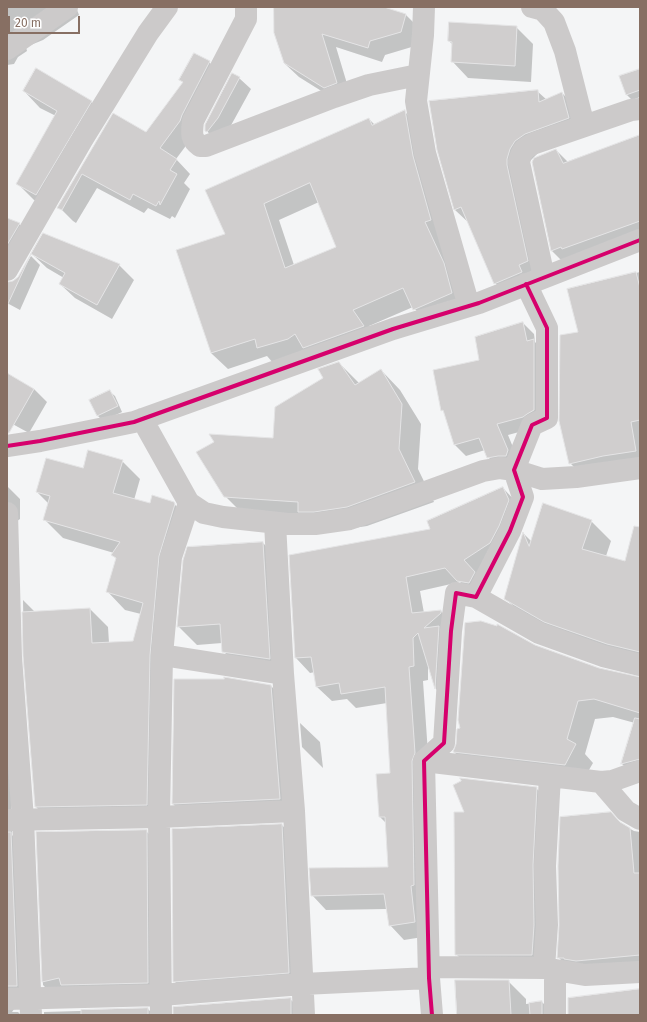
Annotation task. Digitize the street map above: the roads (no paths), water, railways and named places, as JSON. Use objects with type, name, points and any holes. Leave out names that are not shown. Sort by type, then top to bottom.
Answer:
[{"type":"street","points":[[7,270],[86,134],[148,33],[167,7]]},
{"type":"street","points":[[246,7],[246,19],[193,121],[192,133],[194,142],[200,146],[206,146],[368,85],[418,75]]},
{"type":"street","points":[[424,7],[423,35],[416,101],[425,153],[469,306]]},
{"type":"street","points":[[532,7],[543,10],[554,22],[565,51],[584,126]]},
{"type":"street","points":[[7,49],[64,8]]},
{"type":"street","points":[[476,597],[510,531],[523,496],[514,470],[532,425],[547,418],[547,328],[535,281],[518,162],[525,148],[631,110],[640,109]]},
{"type":"street","points":[[7,446],[40,441],[134,422],[393,329],[469,306],[640,240]]},
{"type":"street","points":[[142,419],[189,503],[204,513],[275,523],[315,524],[350,519],[483,471],[500,468],[514,470],[542,479],[576,477],[640,468]]},
{"type":"street","points":[[161,1005],[159,817],[162,655],[172,557],[189,503]]},
{"type":"street","points":[[7,513],[15,819],[31,1007]]},
{"type":"street","points":[[275,523],[283,674],[294,810],[304,1015]]},
{"type":"street","points":[[432,1015],[429,972],[424,761],[444,743],[451,631],[456,593],[476,597],[539,633],[603,656],[640,664]]},
{"type":"street","points":[[162,655],[283,674]]},
{"type":"street","points":[[424,761],[601,782],[612,781],[640,771]]},
{"type":"street","points":[[550,776],[545,866],[547,925],[555,1015]]},
{"type":"street","points":[[601,782],[626,811],[640,819]]},
{"type":"street","points":[[15,819],[159,817],[294,810]]},
{"type":"street","points":[[7,999],[31,1007],[161,1005],[303,984],[429,972],[550,969],[585,975],[640,972]]}]
